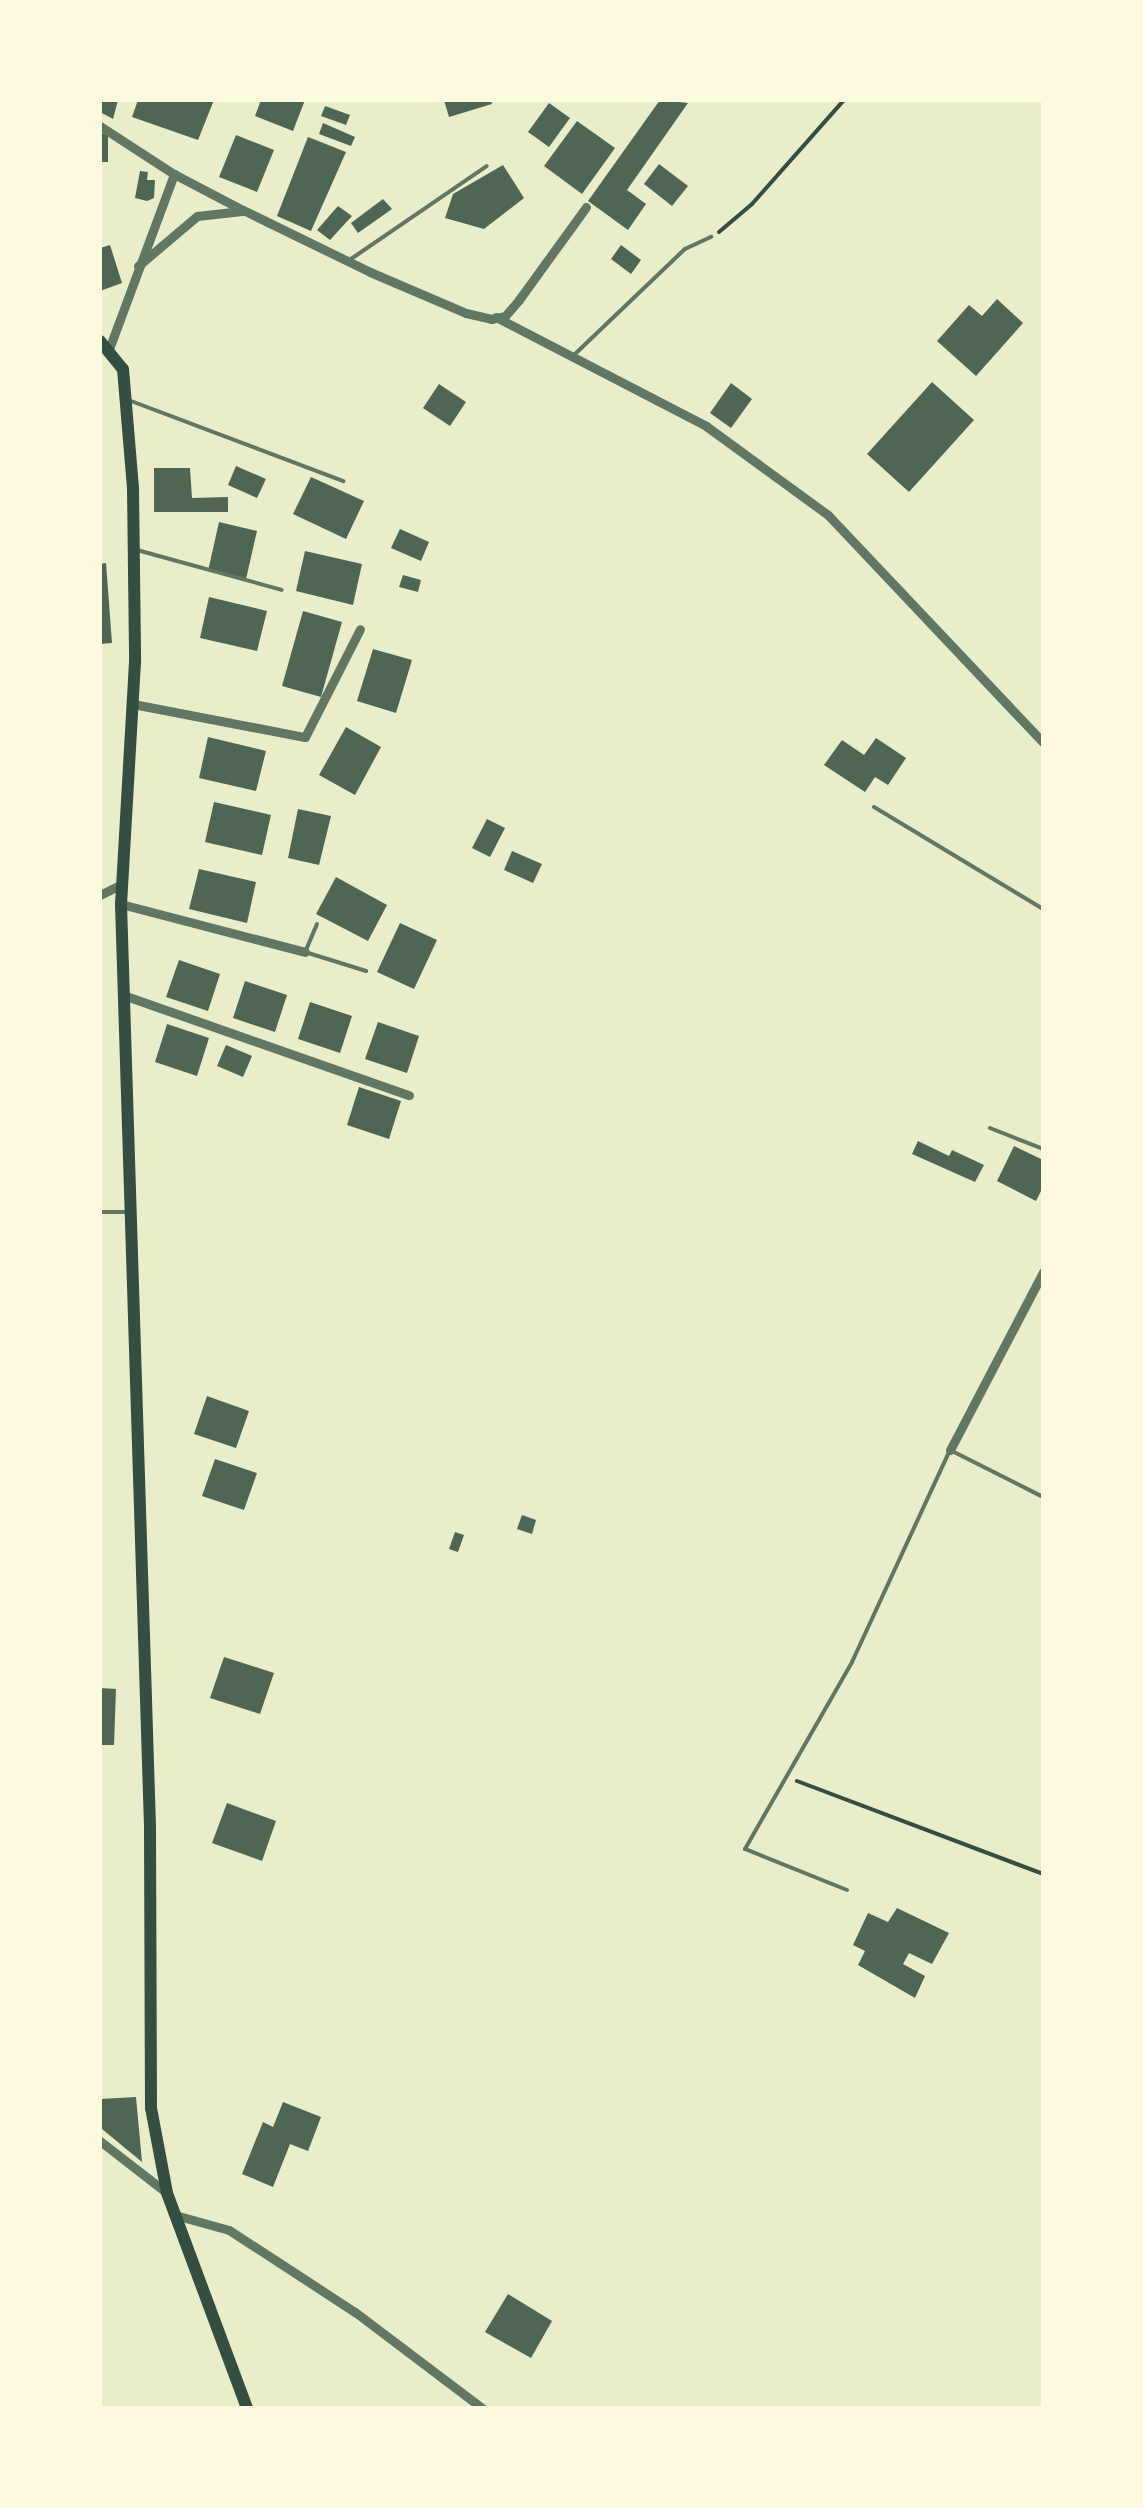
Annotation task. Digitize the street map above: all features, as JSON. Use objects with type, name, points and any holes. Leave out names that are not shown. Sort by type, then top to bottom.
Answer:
[{"type":"main road","points":[[104,345],[123,369],[134,549],[133,704],[121,904],[150,1828],[150,2108],[167,2193],[247,2408]]},
{"type":"street","points":[[100,126],[174,174],[243,210],[466,313],[496,318],[575,354],[706,426],[828,515],[1042,740]]},
{"type":"street","points":[[104,345],[174,174]]},
{"type":"street","points":[[496,318],[506,316],[586,206]]},
{"type":"street","points":[[136,268],[197,216],[243,210]]},
{"type":"street","points":[[133,704],[305,737],[360,629]]},
{"type":"street","points":[[100,895],[122,884]]},
{"type":"street","points":[[121,904],[305,952]]},
{"type":"street","points":[[123,995],[409,1096]]},
{"type":"street","points":[[950,1450],[1043,1272]]},
{"type":"street","points":[[100,2142],[167,2193]]},
{"type":"street","points":[[175,2215],[230,2230],[354,2312],[482,2408]]},
{"type":"lane","points":[[348,261],[487,166]]},
{"type":"lane","points":[[575,354],[686,250],[711,237]]},
{"type":"lane","points":[[127,400],[342,480]]},
{"type":"lane","points":[[134,549],[202,572],[282,590]]},
{"type":"lane","points":[[874,807],[1043,909]]},
{"type":"lane","points":[[317,924],[305,952],[366,972]]},
{"type":"lane","points":[[990,1128],[1043,1149]]},
{"type":"lane","points":[[100,1212],[130,1212]]},
{"type":"lane","points":[[848,1890],[745,1848],[852,1662],[950,1450],[1043,1497]]},
{"type":"path","points":[[711,237],[752,204],[844,100]]},
{"type":"path","points":[[783,1776],[1043,1874]]},
{"type":"building","points":[[100,100],[118,100],[113,119],[100,112]]},
{"type":"building","points":[[138,100],[214,100],[198,140],[132,117]]},
{"type":"building","points":[[261,100],[305,100],[293,131],[255,116]]},
{"type":"building","points":[[444,100],[491,100],[492,104],[449,117]]},
{"type":"building","points":[[660,100],[688,103],[627,190],[646,204],[628,230],[588,201]]},
{"type":"building","points":[[549,103],[570,118],[549,147],[528,132]]},
{"type":"building","points":[[325,106],[350,115],[346,125],[321,116]]},
{"type":"building","points":[[577,121],[615,148],[582,194],[544,166]]},
{"type":"building","points":[[323,123],[355,137],[351,146],[319,134]]},
{"type":"building","points":[[100,132],[108,136],[108,162],[100,162]]},
{"type":"building","points":[[236,135],[274,150],[257,192],[219,177]]},
{"type":"building","points":[[308,137],[346,152],[311,231],[277,216]]},
{"type":"building","points":[[659,164],[688,186],[672,206],[644,184]]},
{"type":"building","points":[[503,165],[524,198],[484,229],[445,218],[453,194]]},
{"type":"building","points":[[140,171],[148,172],[147,180],[155,180],[154,198],[147,201],[135,198]]},
{"type":"building","points":[[383,199],[392,209],[358,233],[351,223]]},
{"type":"building","points":[[338,206],[352,216],[330,240],[317,230]]},
{"type":"building","points":[[110,245],[122,283],[100,291],[100,248]]},
{"type":"building","points":[[621,245],[641,260],[631,274],[611,259]]},
{"type":"building","points":[[997,299],[1023,323],[976,376],[937,341],[969,305],[982,316]]},
{"type":"building","points":[[932,382],[974,420],[909,492],[867,454]]},
{"type":"building","points":[[731,383],[752,399],[731,428],[710,413]]},
{"type":"building","points":[[439,384],[466,402],[450,426],[423,408]]},
{"type":"building","points":[[236,466],[266,479],[257,498],[228,485]]},
{"type":"building","points":[[154,468],[190,468],[192,498],[228,497],[228,512],[154,512]]},
{"type":"building","points":[[311,477],[364,501],[346,539],[293,514]]},
{"type":"building","points":[[219,522],[257,531],[246,579],[208,571]]},
{"type":"building","points":[[400,529],[429,542],[421,561],[391,548]]},
{"type":"building","points":[[305,551],[362,564],[353,605],[296,591]]},
{"type":"building","points":[[106,563],[112,643],[100,644],[100,564]]},
{"type":"building","points":[[403,575],[421,580],[418,592],[399,587]]},
{"type":"building","points":[[209,597],[267,611],[257,651],[200,638]]},
{"type":"building","points":[[303,611],[342,622],[321,697],[282,686]]},
{"type":"building","points":[[373,649],[412,660],[396,713],[357,701]]},
{"type":"building","points":[[346,727],[381,747],[355,795],[319,775]]},
{"type":"building","points":[[208,737],[266,751],[256,791],[199,778]]},
{"type":"building","points":[[876,738],[906,758],[888,785],[875,777],[865,792],[824,765],[842,740],[864,755]]},
{"type":"building","points":[[214,802],[271,815],[262,855],[205,842]]},
{"type":"building","points":[[298,809],[331,816],[319,865],[288,858]]},
{"type":"building","points":[[487,819],[505,828],[490,857],[472,848]]},
{"type":"building","points":[[512,851],[542,864],[533,883],[504,870]]},
{"type":"building","points":[[199,869],[256,882],[247,923],[189,909]]},
{"type":"building","points":[[336,877],[387,905],[368,941],[316,914]]},
{"type":"building","points":[[400,923],[437,940],[414,989],[377,972]]},
{"type":"building","points":[[179,960],[220,974],[208,1011],[166,997]]},
{"type":"building","points":[[245,981],[287,995],[275,1032],[233,1018]]},
{"type":"building","points":[[310,1002],[352,1016],[340,1053],[298,1039]]},
{"type":"building","points":[[378,1022],[419,1036],[407,1073],[365,1059]]},
{"type":"building","points":[[167,1024],[209,1038],[197,1076],[155,1062]]},
{"type":"building","points":[[226,1045],[252,1056],[243,1077],[217,1066]]},
{"type":"building","points":[[359,1087],[401,1101],[389,1139],[347,1125]]},
{"type":"building","points":[[918,1141],[949,1156],[952,1150],[984,1165],[975,1182],[912,1154]]},
{"type":"building","points":[[1014,1146],[1043,1160],[1043,1187],[1036,1201],[997,1181]]},
{"type":"building","points":[[207,1396],[249,1411],[236,1448],[194,1434]]},
{"type":"building","points":[[215,1459],[257,1473],[244,1510],[202,1496]]},
{"type":"building","points":[[522,1515],[536,1520],[532,1534],[517,1529]]},
{"type":"building","points":[[455,1532],[464,1535],[458,1552],[449,1549]]},
{"type":"building","points":[[224,1657],[274,1673],[260,1714],[210,1698]]},
{"type":"building","points":[[100,1688],[116,1689],[114,1745],[100,1745]]},
{"type":"building","points":[[227,1803],[276,1821],[262,1861],[212,1843]]},
{"type":"building","points":[[897,1908],[949,1933],[932,1964],[909,1953],[903,1964],[925,1976],[915,1998],[858,1965],[865,1951],[853,1945],[868,1913],[888,1922]]},
{"type":"building","points":[[136,2097],[142,2162],[102,2129],[100,2112],[100,2099]]},
{"type":"building","points":[[283,2102],[321,2117],[308,2151],[290,2144],[273,2187],[242,2174],[263,2122],[273,2127]]},
{"type":"building","points":[[508,2294],[552,2321],[531,2358],[485,2332]]}]
